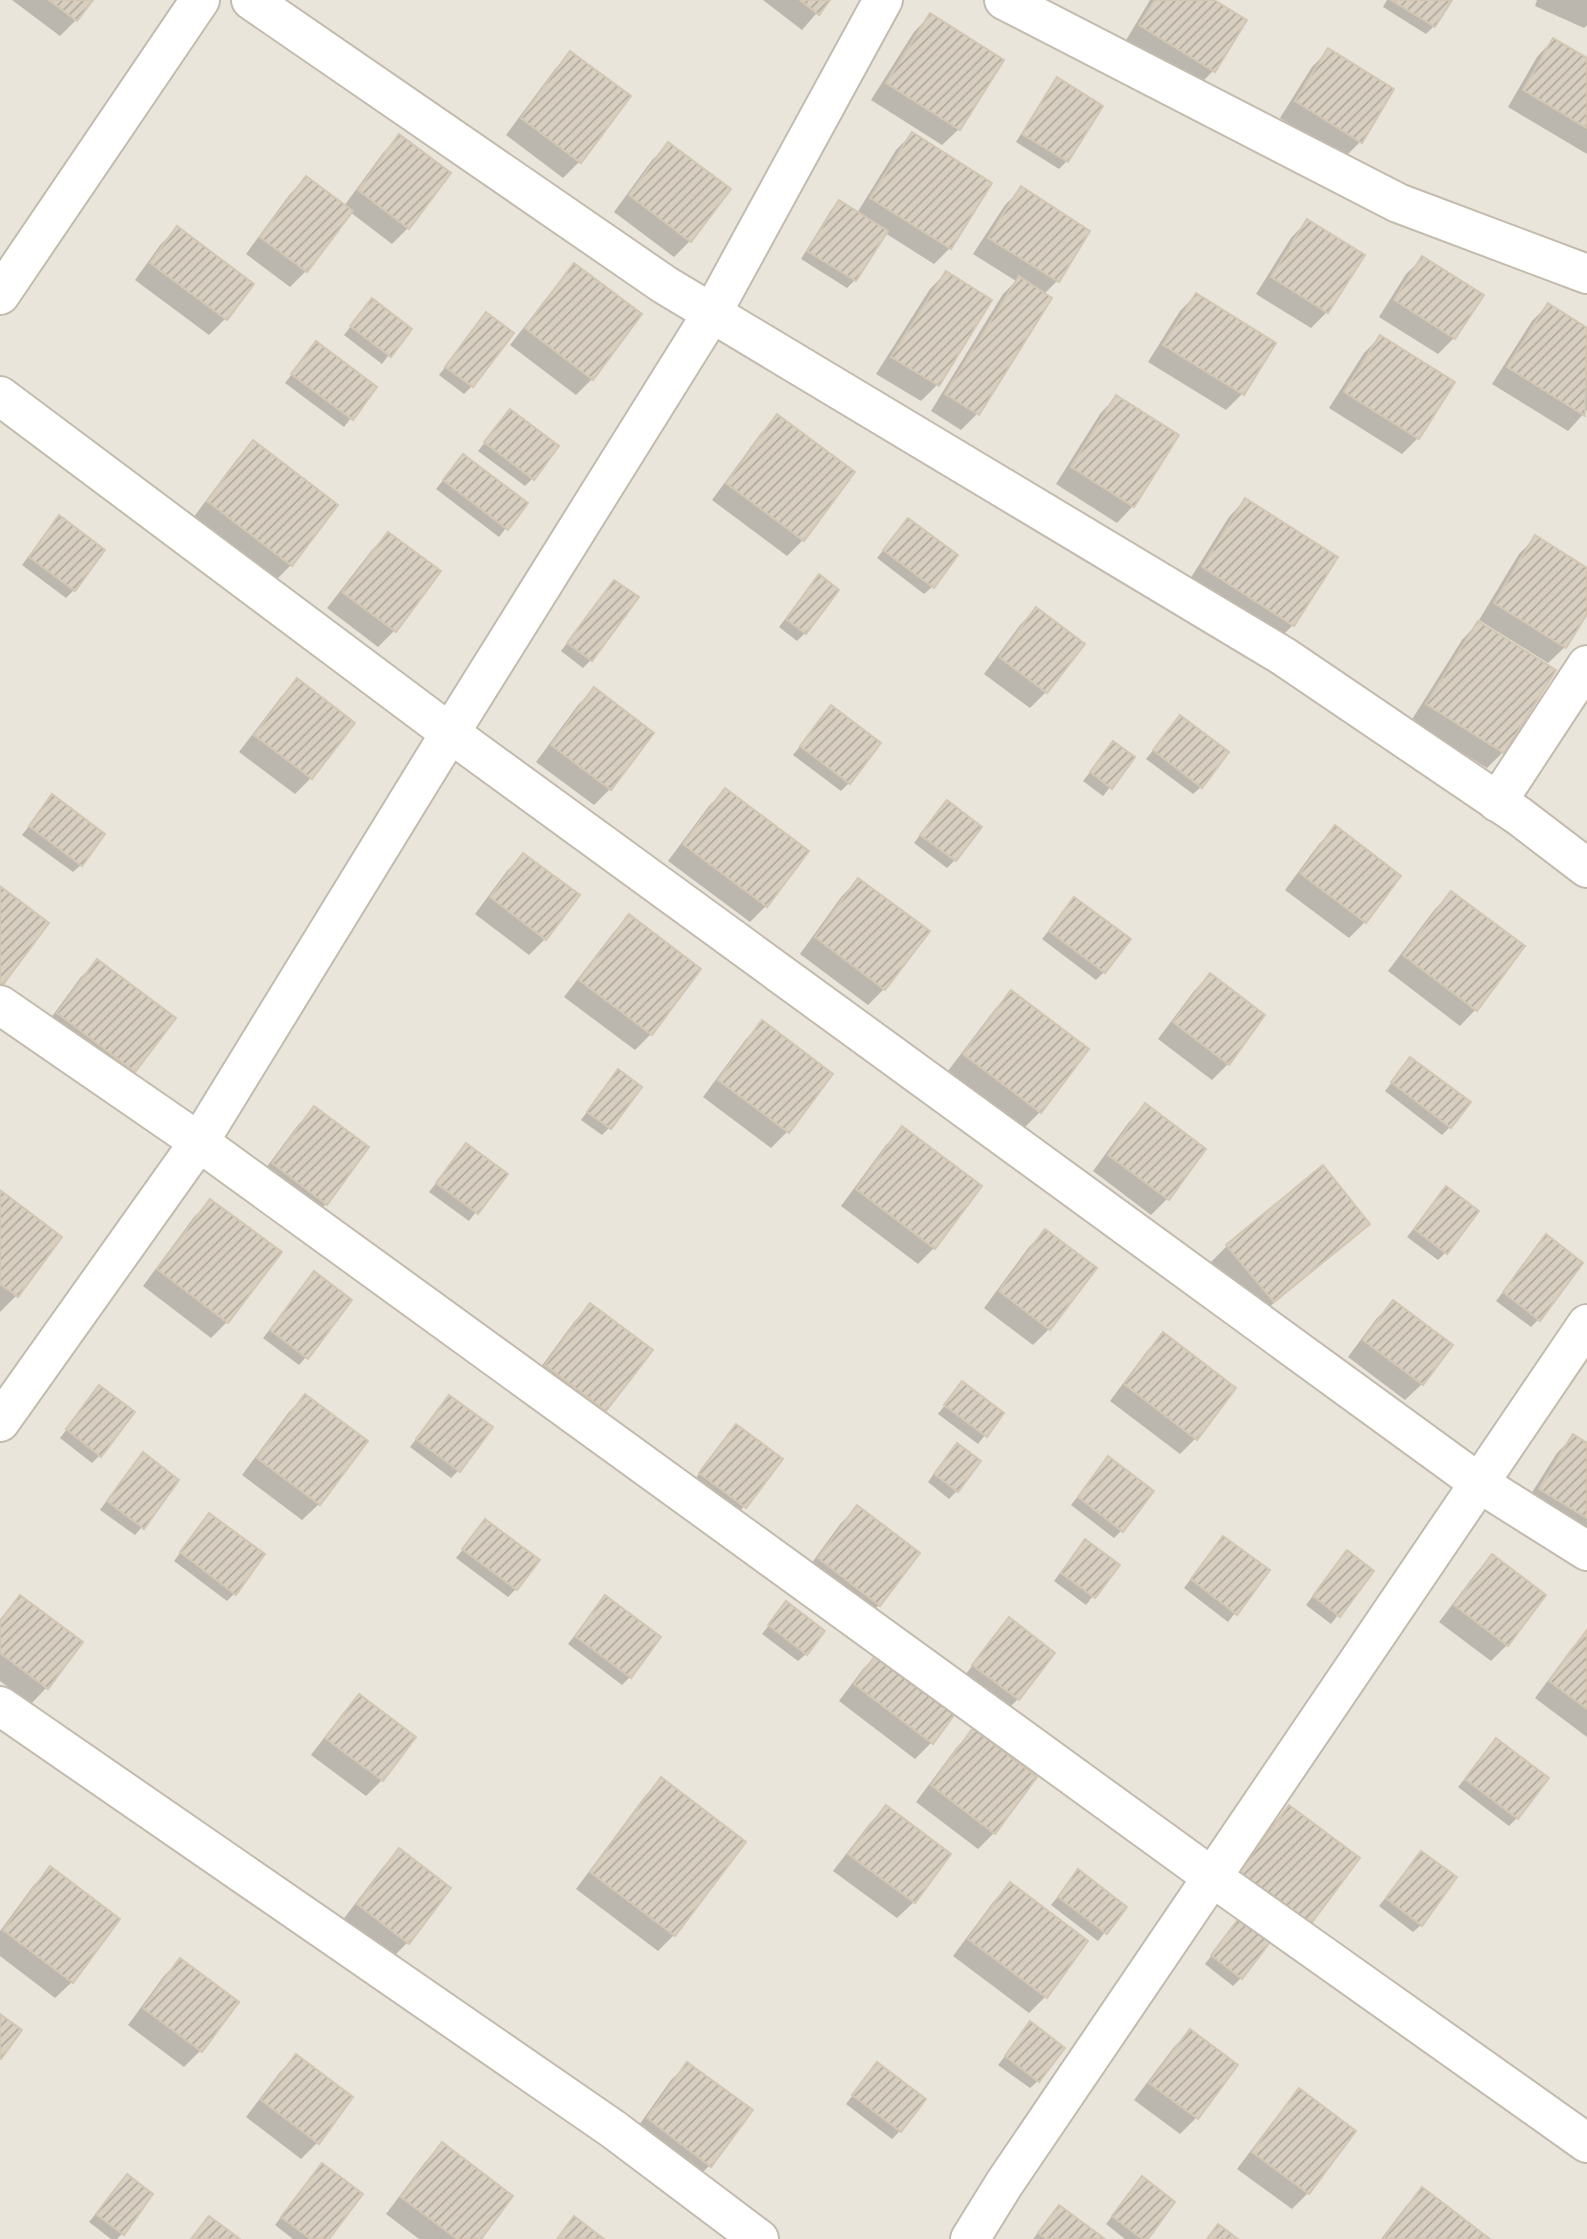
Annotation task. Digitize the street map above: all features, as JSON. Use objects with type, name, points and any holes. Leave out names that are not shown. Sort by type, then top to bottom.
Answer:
[{"type":"street","points":[[0,295],[200,0]]},
{"type":"street","points":[[251,0],[666,285],[1283,656],[1497,802],[1587,868]]},
{"type":"street","points":[[0,1422],[199,1142],[712,313],[883,0]]},
{"type":"street","points":[[1004,0],[1398,203],[1587,274]]},
{"type":"street","points":[[0,396],[450,733],[1479,1483],[1587,1551]]},
{"type":"street","points":[[1497,802],[1587,665]]},
{"type":"street","points":[[0,1005],[199,1142],[1212,1877],[1587,2143]]},
{"type":"street","points":[[970,2239],[1004,2184],[1587,1324]]},
{"type":"street","points":[[0,1706],[613,2129],[759,2239]]},
{"type":"shaded area","points":[[0,0],[1587,0],[1587,2239],[0,2239]]},
{"type":"building","points":[[49,0],[93,0],[77,21]]},
{"type":"building","points":[[800,0],[830,0],[819,15]]},
{"type":"building","points":[[1155,0],[1214,0],[1247,20],[1215,72],[1139,25]]},
{"type":"building","points":[[1391,0],[1452,0],[1435,27]]},
{"type":"building","points":[[930,13],[1004,60],[960,130],[886,83]]},
{"type":"building","points":[[1553,38],[1587,58],[1587,128],[1523,90]]},
{"type":"building","points":[[1328,48],[1394,89],[1362,143],[1295,101]]},
{"type":"building","points":[[570,51],[631,96],[581,163],[521,118]]},
{"type":"building","points":[[1057,77],[1103,106],[1068,162],[1022,134]]},
{"type":"building","points":[[912,132],[992,183],[951,249],[870,198]]},
{"type":"building","points":[[399,134],[451,173],[409,229],[358,190]]},
{"type":"building","points":[[668,142],[731,189],[691,242],[629,195]]},
{"type":"building","points":[[306,176],[353,211],[307,272],[260,237]]},
{"type":"building","points":[[1021,186],[1090,231],[1059,282],[988,238]]},
{"type":"building","points":[[839,200],[888,231],[856,281],[807,251]]},
{"type":"building","points":[[1307,219],[1365,255],[1328,313],[1271,277]]},
{"type":"building","points":[[177,226],[254,284],[227,320],[150,263]]},
{"type":"building","points":[[1422,256],[1484,295],[1455,339],[1394,300]]},
{"type":"building","points":[[574,263],[642,314],[593,380],[525,328]]},
{"type":"building","points":[[946,271],[992,300],[939,386],[891,357]]},
{"type":"building","points":[[1019,276],[1052,298],[979,415],[945,394]]},
{"type":"building","points":[[1196,293],[1276,343],[1244,395],[1163,345]]},
{"type":"building","points":[[372,298],[412,329],[391,357],[350,326]]},
{"type":"building","points":[[1548,303],[1587,328],[1585,416],[1507,367]]},
{"type":"building","points":[[486,312],[514,333],[473,387],[445,367]]},
{"type":"building","points":[[1380,335],[1455,382],[1419,439],[1344,392]]},
{"type":"building","points":[[316,341],[377,387],[353,420],[291,374]]},
{"type":"building","points":[[1116,395],[1179,435],[1134,507],[1071,467]]},
{"type":"building","points":[[510,409],[559,446],[534,480],[484,442]]},
{"type":"building","points":[[777,414],[855,472],[804,541],[726,483]]},
{"type":"building","points":[[253,440],[338,505],[292,566],[207,501]]},
{"type":"building","points":[[463,454],[528,503],[508,530],[443,480]]},
{"type":"building","points":[[1245,498],[1338,557],[1294,626],[1202,567]]},
{"type":"building","points":[[59,515],[105,550],[75,591],[29,557]]},
{"type":"building","points":[[908,518],[958,555],[934,588],[883,550]]},
{"type":"building","points":[[388,532],[441,571],[396,632],[342,592]]},
{"type":"building","points":[[1535,535],[1587,568],[1587,614],[1566,648],[1494,603]]},
{"type":"building","points":[[819,574],[839,590],[806,634],[786,619]]},
{"type":"building","points":[[614,580],[639,597],[592,661],[567,643]]},
{"type":"building","points":[[1036,607],[1085,644],[1047,693],[999,657]]},
{"type":"building","points":[[1478,621],[1556,670],[1504,753],[1426,704]]},
{"type":"building","points":[[297,678],[355,723],[312,779],[254,735]]},
{"type":"building","points":[[594,687],[654,733],[611,790],[551,745]]},
{"type":"building","points":[[831,705],[881,743],[850,784],[800,746]]},
{"type":"building","points":[[1180,715],[1229,752],[1202,788],[1153,750]]},
{"type":"building","points":[[1113,741],[1135,757],[1112,789],[1090,772]]},
{"type":"building","points":[[725,788],[809,851],[767,907],[683,844]]},
{"type":"building","points":[[52,794],[105,834],[82,866],[29,826]]},
{"type":"building","points":[[947,800],[982,827],[956,861],[920,835]]},
{"type":"building","points":[[1335,825],[1401,876],[1366,923],[1300,873]]},
{"type":"building","points":[[523,853],[580,895],[546,940],[490,897]]},
{"type":"building","points":[[858,878],[930,931],[885,990],[815,937]]},
{"type":"building","points":[[0,886],[49,923],[2,986],[0,984]]},
{"type":"building","points":[[1451,891],[1525,946],[1477,1011],[1403,955]]},
{"type":"building","points":[[1074,897],[1131,939],[1105,973],[1049,931]]},
{"type":"building","points":[[629,914],[701,969],[652,1035],[579,980]]},
{"type":"building","points":[[97,959],[176,1018],[135,1072],[57,1013]]},
{"type":"building","points":[[1210,973],[1265,1015],[1229,1065],[1173,1022]]},
{"type":"building","points":[[1011,990],[1089,1049],[1041,1113],[963,1054]]},
{"type":"building","points":[[762,1020],[833,1074],[789,1133],[718,1080]]},
{"type":"building","points":[[1410,1057],[1471,1102],[1451,1128],[1391,1082]]},
{"type":"building","points":[[618,1069],[642,1087],[611,1129],[587,1112]]},
{"type":"building","points":[[1145,1103],[1206,1149],[1169,1200],[1108,1155]]},
{"type":"building","points":[[314,1106],[369,1147],[327,1205],[272,1163]]},
{"type":"building","points":[[902,1126],[982,1186],[935,1249],[856,1189]]},
{"type":"building","points":[[466,1143],[508,1174],[478,1214],[436,1183]]},
{"type":"building","points":[[1323,1165],[1370,1224],[1274,1302],[1226,1245]]},
{"type":"building","points":[[1446,1186],[1479,1211],[1447,1254],[1414,1229]]},
{"type":"building","points":[[0,1190],[62,1237],[18,1297],[0,1284]]},
{"type":"building","points":[[210,1199],[282,1252],[228,1323],[157,1269]]},
{"type":"building","points":[[1045,1229],[1097,1268],[1050,1330],[999,1291]]},
{"type":"building","points":[[1546,1234],[1583,1263],[1540,1321],[1503,1292]]},
{"type":"building","points":[[314,1271],[352,1300],[308,1359],[270,1330]]},
{"type":"building","points":[[1393,1300],[1453,1345],[1423,1385],[1363,1340]]},
{"type":"building","points":[[590,1303],[653,1350],[606,1411],[545,1365]]},
{"type":"building","points":[[1163,1332],[1236,1388],[1197,1440],[1124,1384]]},
{"type":"building","points":[[962,1381],[1004,1413],[987,1437],[944,1405]]},
{"type":"building","points":[[99,1385],[135,1412],[101,1457],[66,1429]]},
{"type":"building","points":[[305,1394],[368,1441],[320,1505],[257,1458]]},
{"type":"building","points":[[449,1395],[493,1427],[460,1472],[416,1439]]},
{"type":"building","points":[[736,1424],[783,1459],[746,1508],[699,1473]]},
{"type":"building","points":[[1573,1434],[1587,1443],[1587,1518],[1539,1489]]},
{"type":"building","points":[[957,1443],[981,1461],[958,1492],[934,1474]]},
{"type":"building","points":[[143,1452],[179,1480],[144,1529],[107,1501]]},
{"type":"building","points":[[1108,1456],[1154,1491],[1123,1532],[1078,1497]]},
{"type":"building","points":[[857,1505],[920,1553],[880,1606],[818,1558]]},
{"type":"building","points":[[209,1513],[265,1554],[236,1595],[180,1552]]},
{"type":"building","points":[[485,1519],[540,1560],[517,1590],[462,1549]]},
{"type":"building","points":[[1223,1536],[1270,1570],[1237,1615],[1191,1579]]},
{"type":"building","points":[[1085,1539],[1120,1565],[1095,1598],[1061,1573]]},
{"type":"building","points":[[1347,1550],[1374,1571],[1340,1617],[1313,1596]]},
{"type":"building","points":[[1492,1554],[1546,1595],[1508,1646],[1454,1605]]},
{"type":"building","points":[[20,1595],[83,1642],[48,1689],[0,1653],[0,1621]]},
{"type":"building","points":[[605,1595],[661,1637],[631,1678],[575,1636]]},
{"type":"building","points":[[786,1601],[825,1631],[807,1655],[768,1625]]},
{"type":"building","points":[[1009,1617],[1055,1653],[1019,1700],[972,1665]]},
{"type":"building","points":[[1587,1630],[1587,1709],[1549,1681]]},
{"type":"building","points":[[879,1651],[957,1711],[933,1744],[854,1684]]},
{"type":"building","points":[[359,1694],[416,1737],[383,1781],[325,1738]]},
{"type":"building","points":[[973,1728],[1037,1777],[995,1834],[931,1785]]},
{"type":"building","points":[[1496,1738],[1549,1778],[1518,1819],[1465,1779]]},
{"type":"building","points":[[661,1777],[746,1842],[675,1936],[590,1872]]},
{"type":"building","points":[[886,1805],[951,1854],[915,1903],[848,1854]]},
{"type":"building","points":[[1289,1805],[1360,1858],[1310,1925],[1239,1872]]},
{"type":"building","points":[[399,1848],[451,1888],[409,1944],[357,1904]]},
{"type":"building","points":[[1421,1851],[1457,1877],[1422,1926],[1386,1898]]},
{"type":"building","points":[[50,1866],[120,1919],[73,1983],[3,1930]]},
{"type":"building","points":[[1078,1869],[1127,1907],[1107,1934],[1058,1897]]},
{"type":"building","points":[[1010,1882],[1088,1941],[1047,1998],[968,1939]]},
{"type":"building","points":[[1240,1917],[1271,1941],[1242,1979],[1211,1955]]},
{"type":"building","points":[[180,1958],[239,2002],[202,2052],[143,2008]]},
{"type":"building","points":[[0,2014],[22,2030],[1,2059],[0,2059]]},
{"type":"building","points":[[1030,2021],[1065,2048],[1039,2082],[1005,2056]]},
{"type":"building","points":[[1190,2029],[1238,2065],[1198,2119],[1149,2083]]},
{"type":"building","points":[[296,2054],[353,2097],[319,2144],[261,2100]]},
{"type":"building","points":[[687,2062],[753,2110],[711,2167],[647,2118]]},
{"type":"building","points":[[877,2062],[926,2099],[901,2132],[852,2095]]},
{"type":"building","points":[[1299,2088],[1356,2131],[1309,2194],[1252,2152]]},
{"type":"building","points":[[442,2142],[513,2196],[481,2239],[457,2239],[401,2197]]},
{"type":"building","points":[[322,2163],[363,2194],[329,2239],[311,2239],[281,2217]]},
{"type":"building","points":[[127,2174],[153,2194],[124,2235],[96,2214]]},
{"type":"building","points":[[1142,2176],[1175,2202],[1148,2239],[1142,2239],[1112,2216]]},
{"type":"building","points":[[1422,2187],[1490,2239],[1383,2239]]},
{"type":"building","points":[[1059,2205],[1105,2239],[1046,2239],[1038,2233]]},
{"type":"building","points":[[209,2216],[240,2239],[191,2239]]},
{"type":"building","points":[[574,2216],[604,2239],[557,2239]]},
{"type":"building","points":[[1218,2224],[1238,2239],[1207,2239]]}]
